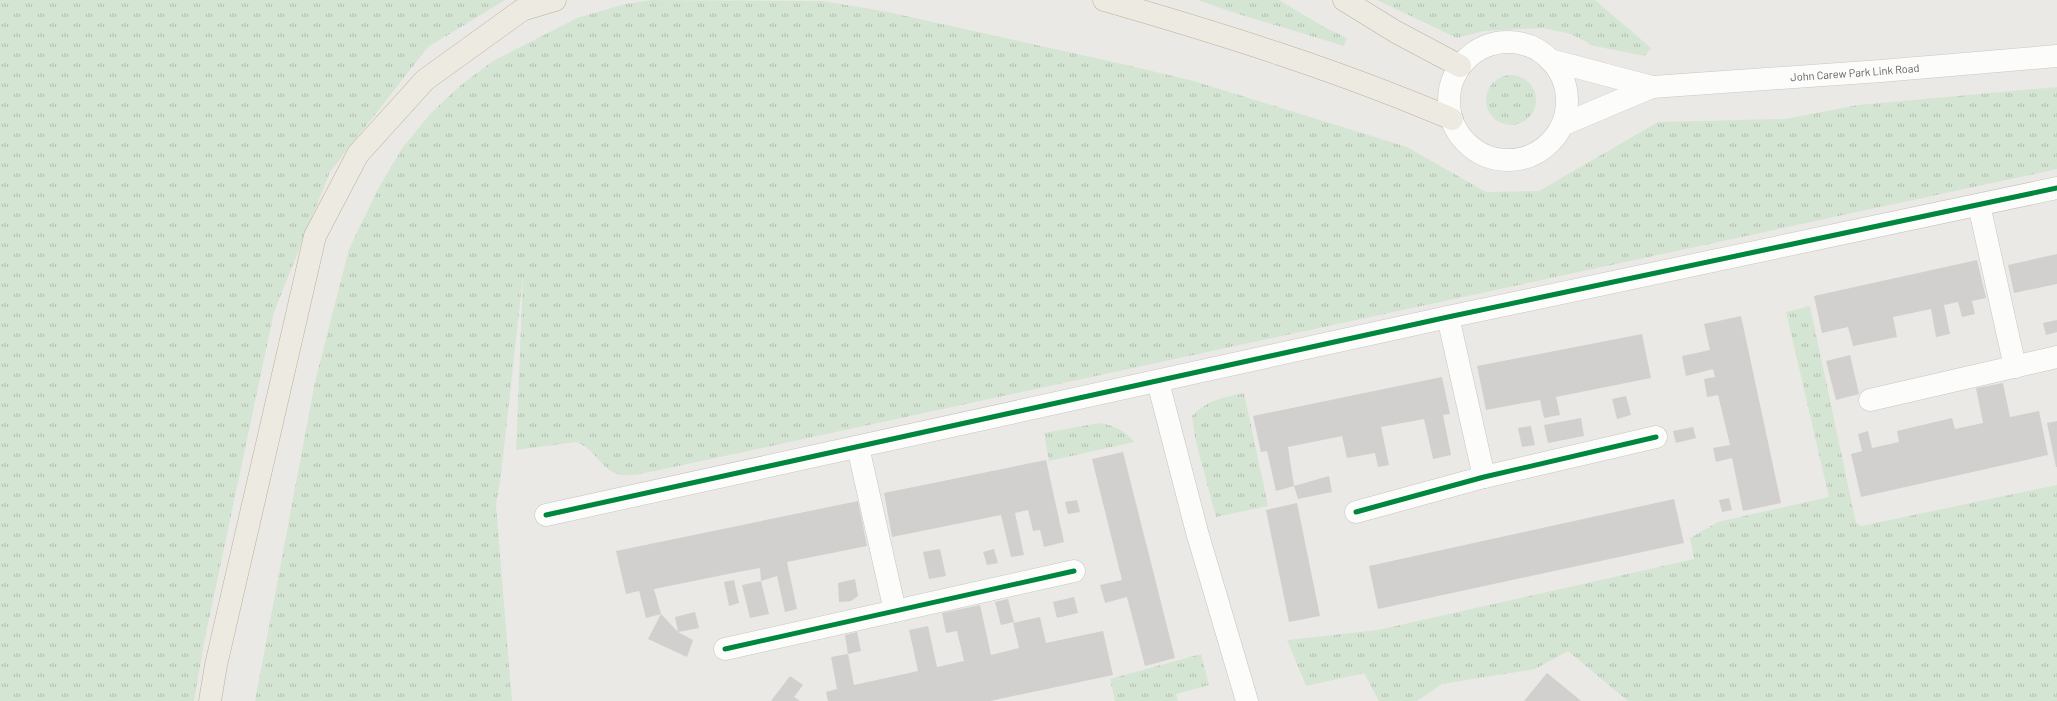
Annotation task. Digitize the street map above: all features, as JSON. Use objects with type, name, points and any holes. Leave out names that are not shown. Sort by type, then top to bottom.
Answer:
[{"type":"highway","points":[[210,701],[216,665],[315,236],[358,154],[424,80],[522,10],[555,0]]},
{"type":"highway","points":[[1104,0],[1270,51],[1417,105],[1452,120]]},
{"type":"highway","points":[[1344,0],[1396,32],[1460,66]]},
{"type":"street","points":[[1512,43],[1526,45],[1539,51],[1550,60],[1560,74],[1566,91],[1567,108],[1562,125],[1552,140],[1539,152],[1522,159],[1505,160],[1487,157],[1472,148],[1460,135],[1452,120],[1449,106],[1450,92],[1460,66],[1475,53],[1493,44],[1512,43]]},
{"type":"street","name":"John Carew Park Link Road","points":[[1550,60],[1652,87],[1880,71],[2057,56]]},
{"type":"street","name":"John Carew Park Link Road","points":[[1562,125],[1652,87]]},
{"type":"street","points":[[546,515],[1158,382],[1448,317],[2057,188]]},
{"type":"street","points":[[1979,205],[2015,367]]},
{"type":"street","points":[[1448,317],[1484,477]]},
{"type":"street","points":[[1870,400],[2057,357]]},
{"type":"street","points":[[1158,382],[1197,532],[1247,701]]},
{"type":"street","points":[[1356,512],[1484,477],[1656,437]]},
{"type":"street","points":[[858,447],[895,611]]},
{"type":"street","points":[[725,649],[1074,571]]},
{"type":"green space","points":[[0,0],[505,0],[428,47],[330,172],[274,312],[204,643],[194,701],[0,701]]},
{"type":"green space","points":[[652,0],[822,1],[883,11],[1109,61],[1194,81],[1407,147],[1486,192],[1539,191],[1658,122],[1785,119],[1858,105],[2057,87],[2057,169],[655,471],[630,475],[615,473],[610,470],[588,449],[576,442],[516,450],[523,276],[501,475],[496,505],[512,701],[255,701],[315,382],[349,249],[378,189],[403,147],[431,113],[461,85],[493,61],[577,18],[625,4]]},
{"type":"green space","points":[[1198,0],[1279,0],[1324,27],[1347,38],[1344,46],[1235,13]]},
{"type":"green space","points":[[1377,0],[1595,0],[1651,48],[1645,56],[1594,46],[1571,34],[1543,28],[1484,31],[1457,38]]},
{"type":"green space","points":[[1506,75],[1516,75],[1529,82],[1536,95],[1536,105],[1529,118],[1516,125],[1506,125],[1497,121],[1490,114],[1486,105],[1486,95],[1490,86],[1497,79]]},
{"type":"green space","points":[[1810,306],[1856,523],[1861,526],[2057,485],[2057,701],[1628,701],[1568,651],[1535,669],[1442,684],[1417,701],[1379,701],[1364,673],[1306,686],[1287,640],[1378,630],[1694,559],[1690,538],[1718,522],[1829,497],[1786,312]]},
{"type":"green space","points":[[1244,393],[1268,506],[1216,517],[1195,438],[1192,416],[1204,406],[1216,400]]},
{"type":"green space","points":[[1099,423],[1118,429],[1127,434],[1134,442],[1049,461],[1044,433]]},
{"type":"green space","points":[[1201,654],[1209,685],[1176,694],[1178,701],[1115,701],[1110,679]]},
{"type":"building","points":[[2057,254],[2057,284],[2014,293],[2008,265]]},
{"type":"building","points":[[1977,260],[1986,298],[1972,301],[1975,314],[1962,317],[1958,302],[1944,305],[1950,334],[1936,337],[1931,309],[1893,317],[1897,337],[1853,346],[1848,327],[1822,333],[1814,296]]},
{"type":"building","points":[[1741,316],[1781,503],[1743,511],[1732,458],[1716,462],[1713,448],[1730,445],[1718,395],[1707,397],[1704,379],[1715,377],[1713,369],[1686,376],[1682,356],[1710,350],[1704,324]]},
{"type":"building","points":[[2057,320],[2057,332],[2046,335],[2043,323]]},
{"type":"building","points":[[1642,334],[1651,378],[1556,397],[1560,415],[1544,418],[1540,400],[1486,410],[1477,366]]},
{"type":"building","points":[[1850,355],[1859,394],[1836,400],[1826,361]]},
{"type":"building","points":[[1442,377],[1450,414],[1443,415],[1451,455],[1433,459],[1424,419],[1381,427],[1389,465],[1378,467],[1375,453],[1347,458],[1342,436],[1288,447],[1294,486],[1276,491],[1267,451],[1261,452],[1253,416]]},
{"type":"building","points":[[2003,383],[2010,417],[2039,411],[2048,455],[1861,497],[1851,454],[1862,451],[1858,434],[1868,431],[1872,448],[1899,442],[1897,431],[1952,418],[1955,429],[1983,423],[1976,388]]},
{"type":"building","points":[[1626,396],[1631,415],[1617,419],[1612,399]]},
{"type":"building","points":[[1581,418],[1584,436],[1548,443],[1544,425]]},
{"type":"building","points":[[2057,421],[2057,467],[2056,467],[2047,423]]},
{"type":"building","points":[[1531,426],[1535,445],[1522,447],[1518,428]]},
{"type":"building","points":[[1693,427],[1696,438],[1676,443],[1673,431]]},
{"type":"building","points":[[1123,452],[1175,658],[1145,666],[1127,597],[1105,603],[1100,585],[1122,580],[1092,459]]},
{"type":"building","points":[[1046,460],[1064,542],[1044,547],[1040,530],[1033,531],[1028,510],[1015,513],[1024,555],[1011,557],[1001,515],[892,537],[884,493]]},
{"type":"building","points":[[1329,476],[1332,492],[1298,499],[1294,486]]},
{"type":"building","points":[[1729,498],[1732,510],[1722,512],[1719,500]]},
{"type":"building","points":[[1674,499],[1684,543],[1378,609],[1369,566]]},
{"type":"building","points":[[1077,500],[1080,512],[1068,514],[1065,502]]},
{"type":"building","points":[[858,501],[867,546],[787,562],[797,609],[785,612],[777,576],[761,581],[760,568],[654,589],[661,614],[646,618],[639,591],[626,594],[616,551]]},
{"type":"building","points":[[1297,503],[1320,616],[1289,622],[1266,510]]},
{"type":"building","points":[[940,549],[946,576],[929,579],[923,552]]},
{"type":"building","points":[[994,549],[998,563],[987,565],[983,552]]},
{"type":"building","points":[[855,579],[858,596],[851,601],[839,602],[838,583]]},
{"type":"building","points":[[734,580],[739,603],[729,606],[724,582]]},
{"type":"building","points":[[761,581],[769,614],[750,618],[742,585]]},
{"type":"building","points":[[1074,597],[1078,613],[1057,618],[1053,602]]},
{"type":"building","points":[[1008,599],[1014,622],[1001,625],[995,602]]},
{"type":"building","points":[[980,605],[991,655],[1019,648],[1013,623],[1040,617],[1046,643],[1103,631],[1113,675],[990,701],[828,701],[826,692],[837,689],[831,657],[848,654],[854,685],[918,671],[909,630],[928,626],[937,667],[964,661],[957,631],[946,633],[942,613]]},
{"type":"building","points":[[695,612],[699,628],[678,632],[675,617]]},
{"type":"building","points":[[661,614],[678,632],[693,640],[687,657],[648,639]]},
{"type":"building","points":[[857,632],[861,651],[848,654],[845,635]]},
{"type":"building","points":[[1547,673],[1569,691],[1581,701],[1524,701]]},
{"type":"building","points":[[790,676],[803,685],[794,697],[800,701],[771,701]]},
{"type":"cycle path","points":[[546,515],[1448,317],[2057,188]]},
{"type":"cycle path","points":[[1356,512],[1484,477],[1656,437]]},
{"type":"cycle path","points":[[725,649],[1074,571]]}]
